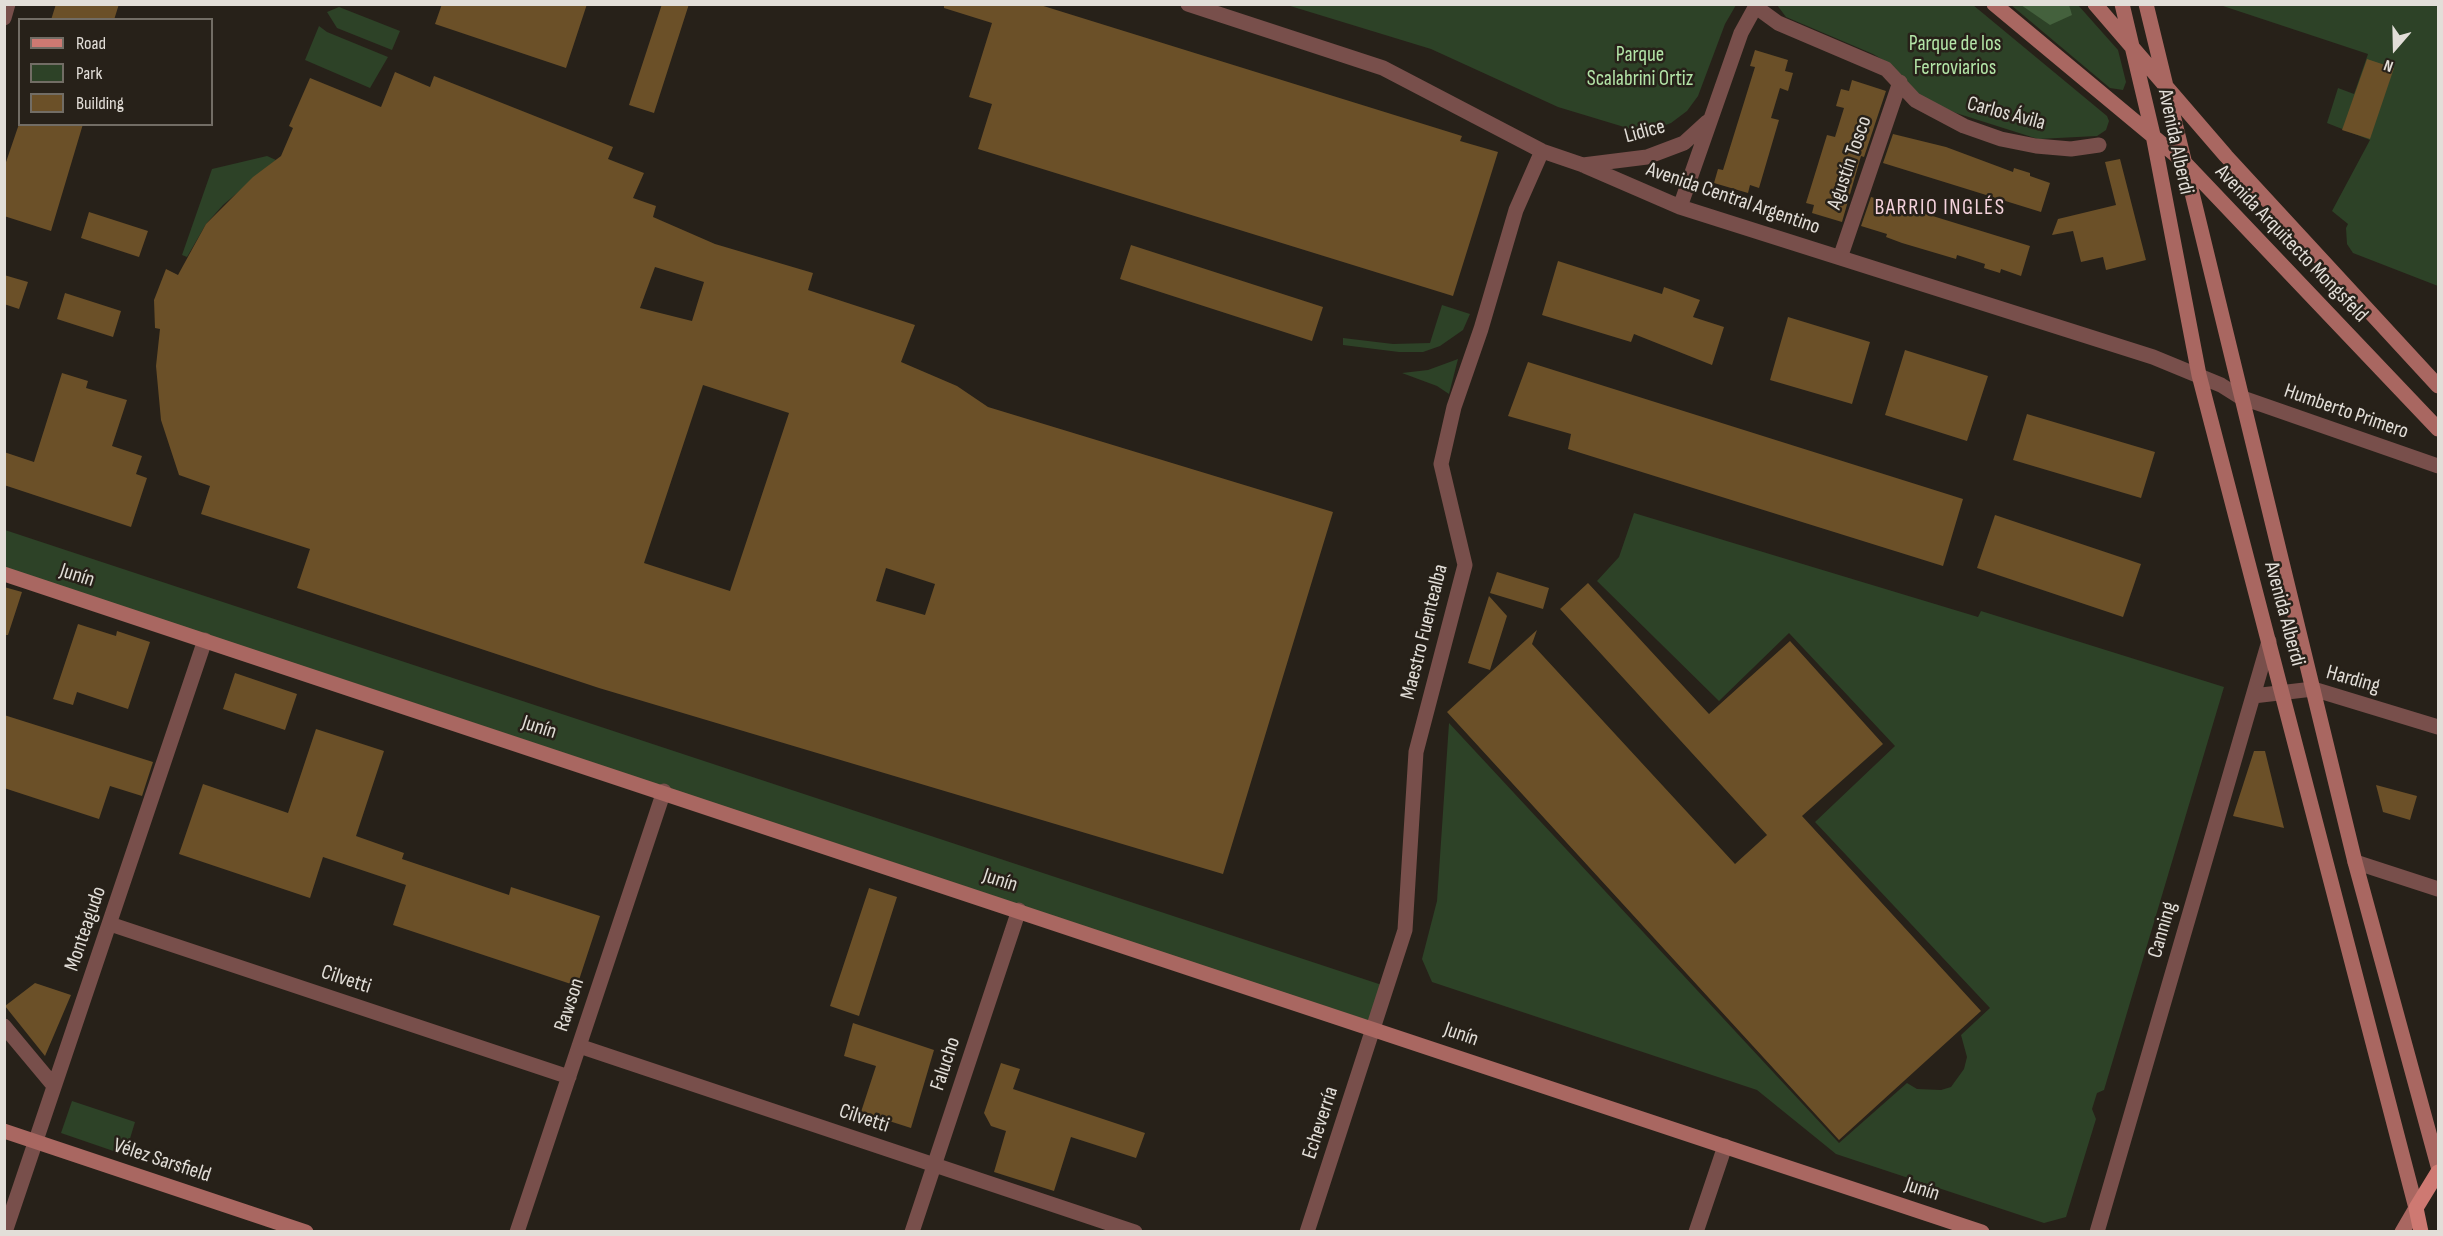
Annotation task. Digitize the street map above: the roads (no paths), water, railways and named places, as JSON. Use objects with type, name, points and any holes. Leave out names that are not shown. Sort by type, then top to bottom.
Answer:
[{"type":"main road","name":"Avenida Arquitecto Mongsfeld","points":[[1994,4],[2184,162],[2439,429]]},
{"type":"main road","name":"Avenida Arquitecto Mongsfeld","points":[[2096,4],[2226,156],[2439,386]]},
{"type":"main road","name":"Avenida Alberdi","points":[[2122,4],[2153,135],[2199,375],[2283,691],[2421,1232]]},
{"type":"main road","name":"Avenida Alberdi","points":[[2146,4],[2355,862],[2439,1166]]},
{"type":"main road","name":"Junín","points":[[4,574],[664,791],[1982,1232]]},
{"type":"main road","name":"Vélez Sarsfield","points":[[4,1131],[306,1232]]},
{"type":"main road","points":[[2402,1232],[2439,1172]]},
{"type":"street","points":[[4,18],[8,4]]},
{"type":"street","name":"Avenida Central Argentino","points":[[1188,4],[1383,68],[1542,151],[1583,165],[1680,207],[2153,357],[2199,375],[2240,397]]},
{"type":"street","name":"Carlos Ávila","points":[[1756,6],[1778,23],[1886,69],[1915,100],[1940,115],[2001,139],[2071,149],[2099,145]]},
{"type":"street","name":"Lidice","points":[[1680,207],[1741,33],[1756,6]]},
{"type":"street","name":"Agustín Tosco","points":[[1840,258],[1900,82]]},
{"type":"street","name":"Lidice","points":[[1583,165],[1647,157],[1684,143],[1709,120]]},
{"type":"street","name":"Maestro Fuentealba","points":[[1375,1028],[1405,930],[1416,752],[1466,565],[1441,464],[1454,407],[1481,328],[1516,210],[1542,151]]},
{"type":"street","name":"Humberto Primero","points":[[2240,397],[2439,466]]},
{"type":"street","name":"Monteagudo","points":[[5,1232],[205,640]]},
{"type":"street","name":"Canning","points":[[2097,1232],[2269,641]]},
{"type":"street","name":"Harding","points":[[2253,696],[2313,689],[2439,728]]},
{"type":"street","name":"Rawson","points":[[517,1232],[664,791]]},
{"type":"street","points":[[2355,862],[2439,889]]},
{"type":"street","name":"Falucho","points":[[912,1232],[1019,910]]},
{"type":"street","name":"Cilvetti","points":[[110,924],[569,1077]]},
{"type":"street","points":[[4,1026],[54,1086]]},
{"type":"street","name":"Echeverría","points":[[1307,1232],[1375,1028]]},
{"type":"street","name":"Cilvetti","points":[[579,1046],[1135,1232]]},
{"type":"street","points":[[1696,1232],[1725,1146]]},
{"type":"district","name":"BARRIO INGLÉS","points":[[1940,208]]},
{"type":"park label","name":"Parque de los Ferroviarios","points":[[1955,57]]},
{"type":"park label","name":"Parque Scalabrini Ortiz","points":[[1640,68]]}]
